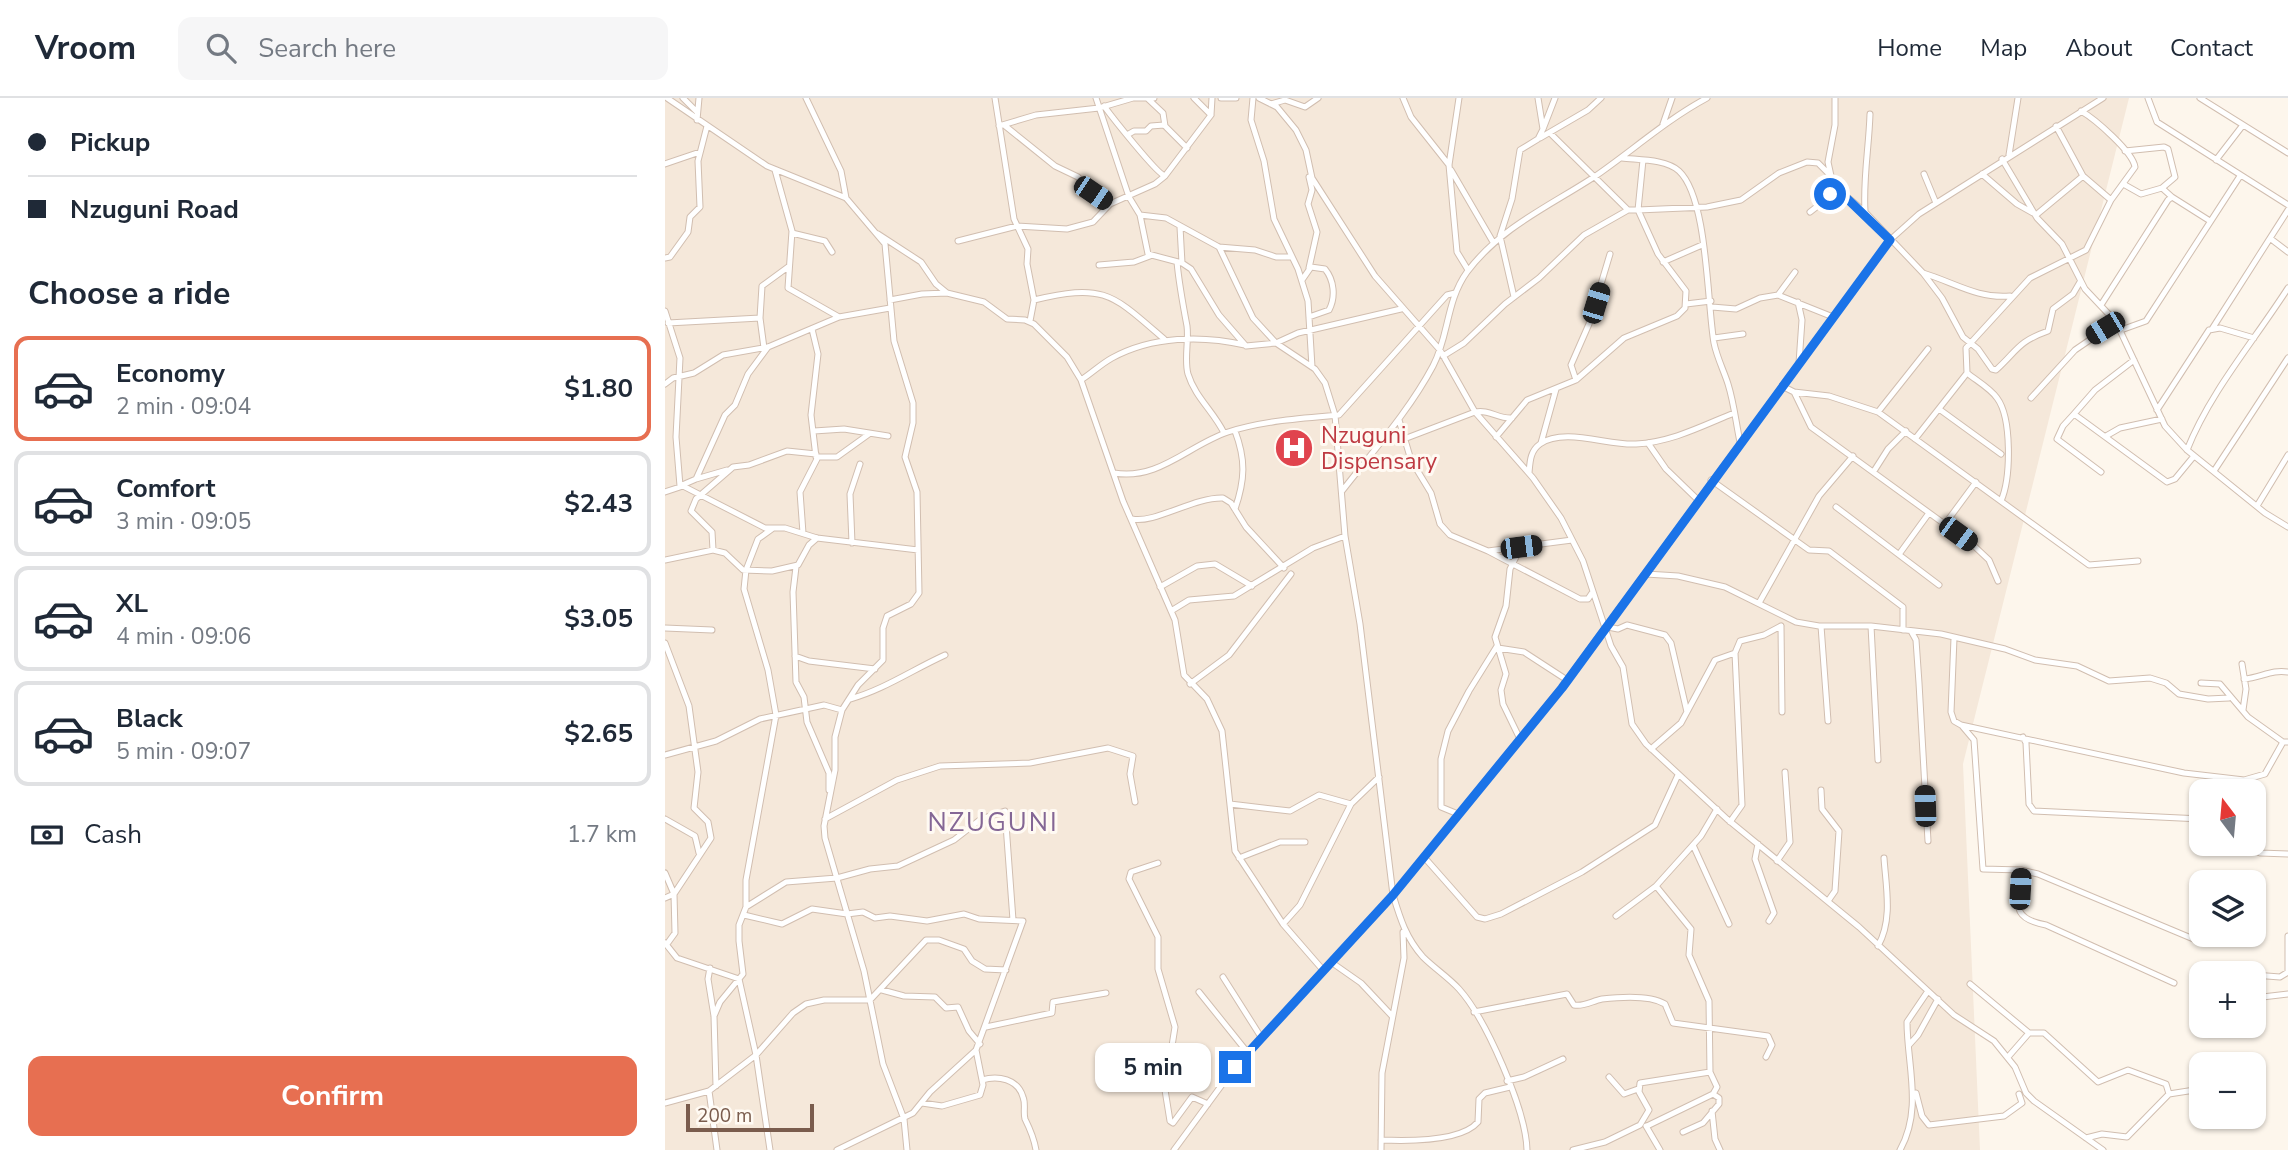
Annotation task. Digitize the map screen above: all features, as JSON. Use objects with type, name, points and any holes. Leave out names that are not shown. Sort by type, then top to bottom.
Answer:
[{"type":"street","points":[[683,98],[697,112]]},
{"type":"street","points":[[697,120],[699,98]]},
{"type":"street","points":[[806,98],[841,171],[846,198]]},
{"type":"street","points":[[995,98],[1002,125],[1004,170],[1017,226],[1027,247],[1027,264],[1034,300],[1030,321]]},
{"type":"street","points":[[1087,98],[1096,98],[1153,163],[1157,173],[1165,176]]},
{"type":"street","points":[[1002,125],[1036,115],[1102,107],[1132,98],[1154,98]]},
{"type":"street","points":[[1147,98],[1163,113],[1165,126],[1187,148]]},
{"type":"street","points":[[1194,98],[1211,115]]},
{"type":"street","points":[[958,241],[1017,226],[1067,229],[1093,222],[1110,204],[1129,197],[1165,176],[1211,115],[1212,98]]},
{"type":"street","points":[[1221,98],[1236,98]]},
{"type":"street","points":[[1244,98],[1271,104],[1296,130],[1306,150],[1312,190],[1308,204],[1317,232],[1309,268],[1302,280]]},
{"type":"street","points":[[1271,104],[1285,100],[1305,107],[1318,98]]},
{"type":"street","points":[[1403,98],[1411,117],[1449,166],[1493,243]]},
{"type":"street","points":[[1538,98],[1543,129]]},
{"type":"street","points":[[1538,139],[1555,98]]},
{"type":"street","points":[[1514,298],[1500,236],[1515,187],[1520,150],[1601,98]]},
{"type":"street","points":[[1663,124],[1672,98]]},
{"type":"street","points":[[1342,491],[1399,420],[1441,353],[1455,293],[1468,270],[1493,243],[1595,176],[1663,124],[1707,98]]},
{"type":"street","points":[[1810,212],[1828,198],[1833,185],[1828,162],[1835,125],[1835,98]]},
{"type":"street","points":[[2009,155],[2018,98]]},
{"type":"street","points":[[1174,1150],[1261,1037],[1393,895],[1567,680],[1646,574],[1711,480],[1890,240],[1911,220],[1935,203],[2103,98]]},
{"type":"street","points":[[2148,98],[2157,122],[2288,208],[2271,239],[2157,410]]},
{"type":"street","points":[[2200,98],[2288,153]]},
{"type":"street","points":[[1255,99],[1251,120],[1264,161],[1274,219],[1302,280],[1310,317],[1312,367]]},
{"type":"street","points":[[1459,99],[1449,166],[1457,252],[1468,270]]},
{"type":"street","points":[[668,102],[775,170],[846,198],[878,234],[887,252],[894,341],[913,403],[913,423],[905,457],[917,492],[919,593],[911,604],[894,611],[886,619],[883,660],[842,710],[835,737],[835,770],[825,819],[825,838],[870,1000],[883,1064],[904,1119],[907,1150]]},
{"type":"street","points":[[1102,107],[1129,197],[1140,215],[1150,256]]},
{"type":"street","points":[[1915,439],[1967,373],[1965,351],[1970,342],[2010,296],[2030,278],[2089,246],[2098,220],[2125,185],[2135,167],[2125,151],[2091,117],[2081,111]]},
{"type":"street","points":[[1865,212],[1864,175],[1870,141],[1870,114]]},
{"type":"street","points":[[1002,125],[1061,170],[1080,179],[1087,188],[1110,204]]},
{"type":"street","points":[[2216,160],[2243,125]]},
{"type":"street","points":[[665,258],[670,257],[688,232],[690,217],[700,207],[700,152],[707,126]]},
{"type":"street","points":[[1127,135],[1134,131],[1146,131],[1151,126],[1165,126]]},
{"type":"street","points":[[2056,126],[2083,176],[2111,200]]},
{"type":"street","points":[[1550,132],[1628,210]]},
{"type":"street","points":[[2125,151],[2164,147],[2168,149],[2175,177],[2162,188],[2141,194],[2125,185]]},
{"type":"street","points":[[665,164],[700,152]]},
{"type":"street","points":[[1621,157],[1678,170],[1685,179],[1696,208],[1714,338],[1740,442]]},
{"type":"street","points":[[2002,159],[2036,215],[2061,242],[2080,282],[2121,330],[2162,419],[2187,450],[2288,527]]},
{"type":"street","points":[[1496,437],[1527,400],[1576,380],[1624,338],[1677,316],[1686,304],[1686,291],[1663,262],[1638,210],[1643,160]]},
{"type":"street","points":[[1441,353],[1464,343],[1584,235],[1628,210],[1696,208],[1745,199],[1779,173],[1807,162],[1818,163],[1831,176]]},
{"type":"street","points":[[775,170],[792,233],[788,267],[789,290],[822,304],[839,317]]},
{"type":"street","points":[[1310,172],[1375,276],[1441,353],[1475,412],[1529,473],[1561,518],[1583,561],[1623,667],[1632,724],[1651,749],[1730,822],[1828,901],[1963,1023],[1994,1041],[2008,1057],[2032,1100]]},
{"type":"street","points":[[1924,174],[1935,203]]},
{"type":"street","points":[[1982,174],[2017,204],[2036,215]]},
{"type":"street","points":[[2036,215],[2083,176]]},
{"type":"street","points":[[2121,330],[2146,321],[2196,249],[2210,221],[2241,176]]},
{"type":"street","points":[[1833,185],[1865,212],[1923,273],[1970,342],[1996,370],[2024,340],[2048,331],[2053,309],[2073,295],[2080,282]]},
{"type":"street","points":[[2162,188],[2210,221]]},
{"type":"street","points":[[2101,305],[2162,207],[2172,197]]},
{"type":"street","points":[[1140,215],[1166,218],[1219,247],[1291,257]]},
{"type":"street","points":[[1180,227],[1179,263],[1189,378],[1198,396],[1213,411],[1224,433]]},
{"type":"street","points":[[792,233],[825,242],[832,252]]},
{"type":"street","points":[[878,234],[921,262],[936,284],[947,293]]},
{"type":"street","points":[[2271,239],[2288,252]]},
{"type":"street","points":[[1663,262],[1702,245]]},
{"type":"street","points":[[1219,247],[1253,318],[1276,343],[1321,374],[1335,415],[1345,537],[1360,624],[1393,895],[1403,929],[1404,958],[1382,1073],[1381,1150]]},
{"type":"street","points":[[1576,380],[1570,365],[1589,324],[1611,254]]},
{"type":"street","points":[[1098,265],[1134,262],[1150,256],[1179,263],[1191,270],[1222,319],[1247,346]]},
{"type":"street","points":[[696,479],[725,415],[735,405],[748,374],[766,347],[760,318],[762,286],[788,267]]},
{"type":"street","points":[[1309,268],[1327,270],[1334,292],[1329,310],[1310,317]]},
{"type":"street","points":[[1778,295],[1795,272]]},
{"type":"street","points":[[1923,273],[1946,284],[1990,297],[2010,296]]},
{"type":"street","points":[[2187,450],[2195,430],[2288,288]]},
{"type":"street","points":[[890,300],[917,294],[947,293],[984,302],[1007,319],[1030,321],[1067,357],[1081,380],[1114,473],[1171,611],[1176,625],[1184,675],[1207,699],[1222,731],[1233,845],[1283,924],[1323,970]]},
{"type":"street","points":[[1034,300],[1067,293],[1108,295],[1121,301],[1164,339]]},
{"type":"street","points":[[1114,473],[1145,474],[1224,433],[1235,430],[1335,415],[1349,407],[1447,295],[1455,293]]},
{"type":"street","points":[[1686,304],[1711,304],[1737,309],[1762,297],[1778,295],[1833,317]]},
{"type":"street","points":[[1798,302],[1801,320],[1799,363]]},
{"type":"street","points":[[665,384],[694,373],[723,355],[766,347],[839,317],[890,308]]},
{"type":"street","points":[[1081,380],[1116,356],[1164,339],[1223,340],[1247,346],[1276,343],[1310,329],[1401,309]]},
{"type":"street","points":[[665,312],[678,347],[676,437],[681,486]]},
{"type":"street","points":[[668,323],[760,318]]},
{"type":"street","points":[[2031,398],[2075,350],[2116,322]]},
{"type":"street","points":[[803,533],[800,492],[817,457],[811,415],[818,354],[812,328]]},
{"type":"street","points":[[2212,329],[2220,328],[2254,338]]},
{"type":"street","points":[[1714,338],[1742,334]]},
{"type":"street","points":[[1878,412],[1929,349]]},
{"type":"street","points":[[2214,471],[2288,358]]},
{"type":"street","points":[[2101,472],[2057,439],[2063,426],[2095,390],[2134,360]]},
{"type":"street","points":[[1967,373],[1995,396],[2006,424],[2008,459],[2001,500]]},
{"type":"street","points":[[1782,386],[1794,392],[1829,396],[1878,412],[2089,565],[2138,561]]},
{"type":"street","points":[[1529,473],[1532,455],[1541,443],[1556,389]]},
{"type":"street","points":[[1794,392],[1807,423],[1945,524],[1989,561],[1999,581]]},
{"type":"street","points":[[1939,409],[2001,454]]},
{"type":"street","points":[[1404,439],[1475,412],[1483,411],[1501,419],[1512,418]]},
{"type":"street","points":[[1541,443],[1581,437],[1610,444],[1648,443],[1689,433],[1734,413]]},
{"type":"street","points":[[2074,414],[2167,482],[2175,479],[2194,456]]},
{"type":"street","points":[[2106,436],[2120,428],[2162,419]]},
{"type":"street","points":[[1399,420],[1411,460],[1431,493],[1440,524],[1450,535],[1488,551],[1580,599],[1588,599],[1593,593]]},
{"type":"street","points":[[814,431],[844,429],[888,436]]},
{"type":"street","points":[[1235,430],[1243,455],[1244,479],[1235,509]]},
{"type":"street","points":[[1874,471],[1888,449],[1906,431]]},
{"type":"street","points":[[665,492],[696,479],[787,452],[832,458],[846,452],[869,434]]},
{"type":"street","points":[[1648,443],[1667,469],[1697,500]]},
{"type":"street","points":[[2257,506],[2288,455]]},
{"type":"street","points":[[1759,603],[1819,496],[1853,456]]},
{"type":"street","points":[[852,543],[850,494],[860,464]]},
{"type":"street","points":[[713,550],[712,532],[691,511],[700,496],[729,469]]},
{"type":"street","points":[[1711,480],[1808,550],[1829,551],[1903,607],[1903,630]]},
{"type":"street","points":[[1945,524],[1976,482]]},
{"type":"street","points":[[681,486],[772,529]]},
{"type":"street","points":[[1132,519],[1143,519],[1180,505],[1218,497],[1227,500],[1246,527],[1284,568]]},
{"type":"street","points":[[1836,508],[1939,584]]},
{"type":"street","points":[[1900,553],[1929,513]]},
{"type":"street","points":[[713,1016],[720,1002],[740,979],[744,965],[739,930],[746,907],[746,880],[776,715],[768,670],[744,593],[746,570],[758,538],[772,529],[785,528],[817,538],[918,550]]},
{"type":"street","points":[[1171,611],[1185,601],[1229,598],[1284,568],[1313,548],[1345,537]]},
{"type":"street","points":[[817,538],[809,545],[796,567],[793,592],[796,682],[806,708],[807,722],[829,774],[831,794]]},
{"type":"street","points":[[1488,551],[1572,540]]},
{"type":"street","points":[[1520,738],[1503,704],[1501,690],[1506,674],[1495,634],[1506,606],[1513,564],[1521,547]]},
{"type":"street","points":[[665,560],[713,550],[725,553],[746,570],[796,567]]},
{"type":"street","points":[[1160,587],[1197,566],[1215,564],[1252,586]]},
{"type":"street","points":[[1190,684],[1229,654],[1291,574]]},
{"type":"street","points":[[1646,574],[1711,583],[1796,622],[1821,626],[1871,626],[1954,638],[2005,649],[2035,660],[2077,666],[2109,681],[2150,678],[2166,683],[2179,694],[2208,699],[2229,698]]},
{"type":"street","points":[[1781,615],[1782,712]]},
{"type":"street","points":[[1607,628],[1618,629],[1627,625],[1665,635],[1671,643],[1687,712]]},
{"type":"street","points":[[1730,822],[1742,805],[1735,653],[1740,641],[1764,635],[1781,626]]},
{"type":"street","points":[[1821,626],[1828,721]]},
{"type":"street","points":[[1871,626],[1878,760]]},
{"type":"street","points":[[665,628],[712,630]]},
{"type":"street","points":[[1911,631],[1916,640],[1918,661],[1928,841]]},
{"type":"street","points":[[1954,638],[1951,712],[1954,721],[1974,736],[1983,869],[2021,870],[2038,874],[2189,937]]},
{"type":"street","points":[[665,898],[674,894],[711,838],[708,822],[694,808],[698,772],[689,706],[666,647]]},
{"type":"street","points":[[1497,647],[1524,652],[1567,680]]},
{"type":"street","points":[[1458,814],[1441,807],[1443,749],[1469,691],[1497,647]]},
{"type":"street","points":[[1651,749],[1681,723],[1715,660],[1735,653]]},
{"type":"street","points":[[795,656],[809,661],[874,669]]},
{"type":"street","points":[[850,699],[879,690],[903,674],[945,656]]},
{"type":"street","points":[[2242,664],[2243,710]]},
{"type":"street","points":[[2244,679],[2261,677],[2277,670],[2288,672]]},
{"type":"street","points":[[1961,725],[2185,773],[2251,779],[2270,769],[2285,742],[2229,698],[2220,684],[2201,683]]},
{"type":"street","points":[[665,755],[694,748],[776,715],[831,705],[842,710]]},
{"type":"street","points":[[2022,737],[2026,743],[2029,804],[2034,811],[2189,818]]},
{"type":"street","points":[[825,819],[897,780],[940,766],[1030,763],[1108,747],[1133,756],[1130,774],[1135,802]]},
{"type":"street","points":[[1777,861],[1790,842],[1785,772]]},
{"type":"street","points":[[1424,857],[1477,917],[1485,919],[1501,914],[1582,872],[1655,824],[1678,775]]},
{"type":"street","points":[[1283,924],[1300,905],[1351,804],[1379,777]]},
{"type":"street","points":[[1821,790],[1822,809],[1839,831],[1835,891],[1828,901]]},
{"type":"street","points":[[1230,804],[1290,811],[1319,795],[1351,804]]},
{"type":"street","points":[[1616,916],[1656,886],[1693,845],[1717,809]]},
{"type":"street","points":[[746,907],[781,883],[837,878],[870,869],[898,866],[954,840],[981,820],[1005,811],[1013,920]]},
{"type":"street","points":[[665,819],[695,836],[699,853]]},
{"type":"street","points":[[1239,858],[1280,842],[1305,842]]},
{"type":"street","points":[[1758,844],[1755,859],[1773,913],[1769,921]]},
{"type":"street","points":[[1693,845],[1729,924]]},
{"type":"street","points":[[2266,853],[2288,853]]},
{"type":"street","points":[[1878,946],[1885,934],[1888,918],[1884,858]]},
{"type":"street","points":[[1158,863],[1138,868],[1131,872],[1129,879],[1158,937],[1158,969],[1175,1027],[1165,1090],[1170,1121],[1173,1123],[1178,1119],[1192,1097],[1208,1104]]},
{"type":"street","points":[[2021,870],[2021,918],[2027,922],[2046,925],[2174,983]]},
{"type":"street","points":[[665,873],[674,894],[675,933],[666,944],[670,953],[677,958],[740,979]]},
{"type":"street","points":[[1573,1150],[1605,1142],[1643,1126],[1713,1094],[1717,1087],[1710,1072],[1707,1026],[1709,1001],[1689,955],[1691,929],[1656,886]]},
{"type":"street","points":[[744,915],[782,924],[812,909],[847,914],[863,912],[873,918],[890,916],[927,921],[964,914],[983,919],[1023,921],[981,1044],[904,1119],[837,1150]]},
{"type":"street","points":[[1403,929],[1423,957],[1461,990],[1490,1038],[1526,1128],[1527,1150]]},
{"type":"street","points":[[2266,976],[2280,977],[2288,972],[2288,936]]},
{"type":"street","points":[[665,1101],[709,1091],[756,1055],[793,1013],[806,1004],[824,1000],[870,1000],[901,970],[916,948],[932,939],[964,949],[972,961],[985,969],[1006,970]]},
{"type":"street","points":[[1331,961],[1357,979],[1392,1016]]},
{"type":"street","points":[[710,968],[708,979],[713,1016],[716,1086]]},
{"type":"street","points":[[1223,977],[1261,1037]]},
{"type":"street","points":[[740,979],[756,1055],[770,1150]]},
{"type":"street","points":[[1969,984],[2029,1033],[2047,1035],[2098,1082],[2128,1070],[2166,1084],[2169,1094]]},
{"type":"street","points":[[882,990],[904,996],[930,996],[937,998],[946,1008],[958,1007],[969,1031],[981,1044]]},
{"type":"street","points":[[1928,991],[1908,1019],[1914,1089],[1922,1116],[1929,1125],[2004,1116],[2022,1103],[2017,1074]]},
{"type":"street","points":[[1199,992],[1248,1053]]},
{"type":"street","points":[[986,1027],[1052,1013],[1053,1002],[1106,993]]},
{"type":"street","points":[[1474,1012],[1567,994],[1574,1005],[1579,1006],[1599,999],[1655,1000],[1665,1004],[1673,1023],[1768,1037],[1773,1045],[1766,1056]]},
{"type":"street","points":[[2266,997],[2288,994]]},
{"type":"street","points":[[1909,1045],[1918,1035],[1938,999]]},
{"type":"street","points":[[2008,1057],[2029,1033]]},
{"type":"street","points":[[922,1103],[942,1106],[978,1096],[982,1091],[982,1080],[976,1050]]},
{"type":"street","points":[[1381,1140],[1444,1138],[1465,1131],[1478,1122],[1479,1099],[1485,1093],[1563,1059]]},
{"type":"street","points":[[1643,1126],[1649,1111],[1638,1089],[1640,1083],[1710,1072]]},
{"type":"street","points":[[982,1080],[998,1077],[1010,1081],[1020,1089],[1024,1098],[1024,1117],[1036,1150]]},
{"type":"street","points":[[1609,1077],[1624,1094],[1638,1089]]},
{"type":"street","points":[[1900,1150],[1909,1129],[1914,1089]]},
{"type":"street","points":[[709,1091],[717,1150]]},
{"type":"street","points":[[2086,1138],[2102,1133],[2127,1137],[2169,1094],[2189,1091]]},
{"type":"street","points":[[1683,1132],[1703,1123],[1720,1100],[1713,1094]]},
{"type":"street","points":[[2019,1094],[2032,1100],[2103,1150]]},
{"type":"street","points":[[1712,1111],[1715,1139],[1720,1150]]},
{"type":"street","points":[[1643,1126],[1660,1150]]},
{"type":"shaded area","points":[[665,98],[2129,98],[1963,764],[1980,1150],[665,1150]]},
{"type":"place","name":"Nzuguni Dispensary","points":[[1294,448]]},
{"type":"district","name":"NZUGUNI","points":[[993,822]]},
{"type":"route","points":[[1235,1067],[1393,895],[1562,688],[1718,471],[1890,240],[1865,212],[1833,185],[1830,194]]}]
